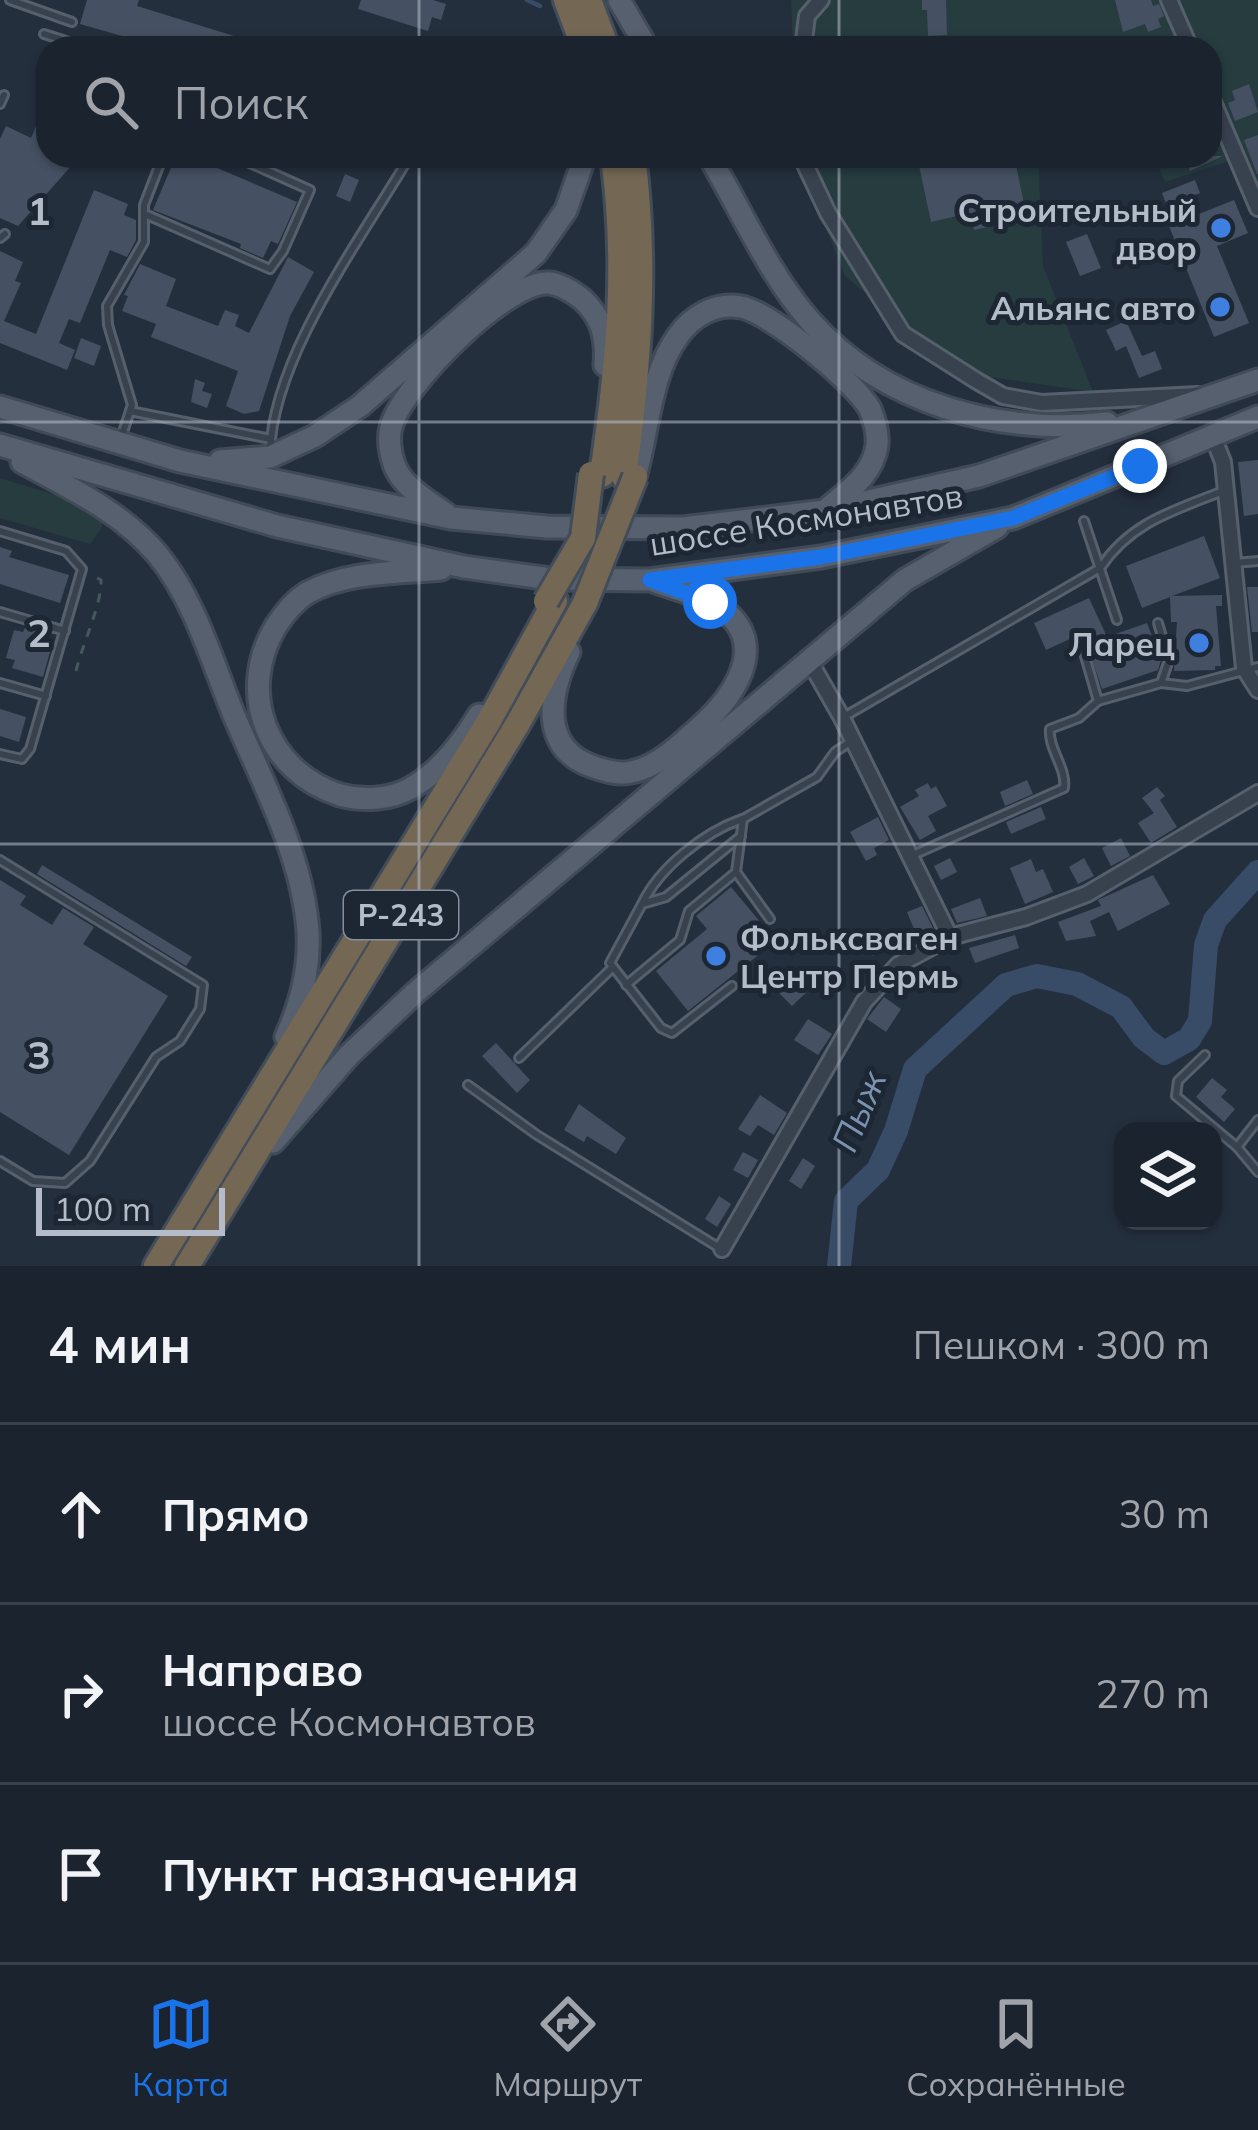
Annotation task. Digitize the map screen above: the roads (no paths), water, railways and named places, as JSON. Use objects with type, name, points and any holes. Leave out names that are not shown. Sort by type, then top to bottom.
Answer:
[{"type":"highway","points":[[562,0],[576,36]]},
{"type":"highway","points":[[589,0],[602,36]]},
{"type":"highway","name":"Р-243","points":[[613,476],[623,291],[622,221],[615,168]]},
{"type":"highway","name":"Р-243","points":[[187,1266],[590,603],[596,539],[638,382],[643,287],[634,168]]},
{"type":"highway","points":[[550,601],[596,539]]},
{"type":"highway","name":"Р-243","points":[[156,1266],[489,721],[550,601]]},
{"type":"main road","points":[[619,0],[640,36]]},
{"type":"main road","points":[[180,461],[270,448],[315,436],[360,406],[536,253],[566,210],[581,168]]},
{"type":"main road","points":[[717,168],[812,322],[868,369],[898,387],[949,411],[1001,422],[1049,426],[1138,420]]},
{"type":"main road","points":[[451,518],[400,477],[392,461],[390,430],[411,391],[455,344],[504,299],[527,287],[550,283],[571,290],[599,320],[606,341],[613,476]]},
{"type":"main road","points":[[613,476],[670,348],[696,316],[739,306],[762,314],[792,335],[868,406],[878,429],[877,449],[862,479],[825,511]]},
{"type":"main road","name":"шоссе Космонавтов","points":[[0,407],[180,461],[451,518],[547,527],[683,528],[825,511],[979,476],[1258,376]]},
{"type":"main road","name":"шоссе Космонавтов","points":[[0,448],[255,520],[464,568],[551,579],[650,580],[821,557],[1013,518],[1258,418]]},
{"type":"main road","points":[[0,448],[110,512],[161,559],[193,616],[295,866],[308,922],[305,980],[297,1014],[233,1142]]},
{"type":"main road","points":[[213,1226],[280,1132],[416,992],[905,580],[1013,518]]},
{"type":"main road","points":[[464,568],[360,576],[328,584],[302,596],[283,615],[267,640],[258,694],[262,722],[297,775],[357,800],[409,790],[466,737],[550,601]]},
{"type":"main road","points":[[590,603],[559,674],[552,727],[563,747],[582,763],[609,772],[631,772],[673,751],[716,713],[737,688],[745,668],[745,646],[728,615],[710,602],[650,580]]},
{"type":"street","points":[[804,36],[807,16],[820,0]]},
{"type":"street","points":[[1169,0],[1185,36]]},
{"type":"street","points":[[1222,123],[1258,208]]},
{"type":"street","points":[[807,168],[828,213],[903,334],[976,381],[1004,396],[1042,403],[1217,393]]},
{"type":"street","points":[[1212,434],[1221,452],[1258,690]]},
{"type":"street","points":[[810,662],[950,937]]},
{"type":"street","points":[[722,1249],[864,1002],[898,965],[950,937],[1087,894],[1258,793]]},
{"type":"lane","points":[[10,0],[72,22]]},
{"type":"lane","points":[[44,34],[50,36]]},
{"type":"lane","points":[[0,104],[4,95]]},
{"type":"lane","points":[[118,444],[132,405],[108,325],[107,306],[144,242],[147,191],[158,168]]},
{"type":"lane","points":[[147,214],[270,269],[310,190],[261,168]]},
{"type":"lane","points":[[130,411],[270,448],[275,405],[302,339],[403,168]]},
{"type":"lane","points":[[842,718],[1100,568],[1118,541],[1158,517],[1227,490]]},
{"type":"lane","points":[[1084,521],[1117,620]]},
{"type":"lane","points":[[0,532],[65,551],[82,569],[27,756],[0,754]]},
{"type":"lane","points":[[1235,563],[1258,561]]},
{"type":"lane","points":[[0,612],[65,631]]},
{"type":"lane","points":[[1158,623],[1169,660],[1161,683]]},
{"type":"lane","points":[[1082,646],[1098,701]]},
{"type":"lane","points":[[910,856],[1064,788],[1050,729],[1079,718],[1098,701],[1161,683],[1187,686],[1251,667]]},
{"type":"lane","points":[[0,682],[46,696]]},
{"type":"lane","points":[[732,986],[672,1034],[661,1028],[612,968],[610,959],[653,881],[719,827],[743,819],[817,777],[835,752],[853,740]]},
{"type":"lane","points":[[626,985],[680,940],[689,911],[736,872],[743,819]]},
{"type":"lane","points":[[642,904],[666,897],[741,836]]},
{"type":"lane","points":[[0,860],[202,985],[200,1009],[180,1041],[156,1057],[90,1161],[64,1183],[34,1181],[0,1161]]},
{"type":"lane","points":[[736,872],[770,919]]},
{"type":"lane","points":[[519,1058],[612,968]]},
{"type":"lane","points":[[1204,1055],[1178,1081],[1176,1096],[1237,1147],[1258,1172]]},
{"type":"lane","points":[[467,1085],[536,1135],[722,1249]]},
{"type":"lane","points":[[1237,1147],[1258,1120]]},
{"type":"waterway","points":[[527,0],[540,6]]},
{"type":"waterway","name":"Пыж","points":[[839,1266],[846,1201],[878,1170],[915,1069],[1006,985],[1037,976],[1077,984],[1121,1007],[1144,1038],[1164,1053],[1189,1039],[1200,1021],[1206,945],[1215,920],[1258,872]]},
{"type":"place","name":"Строительный двор","points":[[1221,228]]},
{"type":"place","name":"Альянс авто","points":[[1220,307]]},
{"type":"place","name":"Ларец","points":[[1199,643]]},
{"type":"place","name":"Фольксваген Центр Пермь","points":[[716,956]]}]
